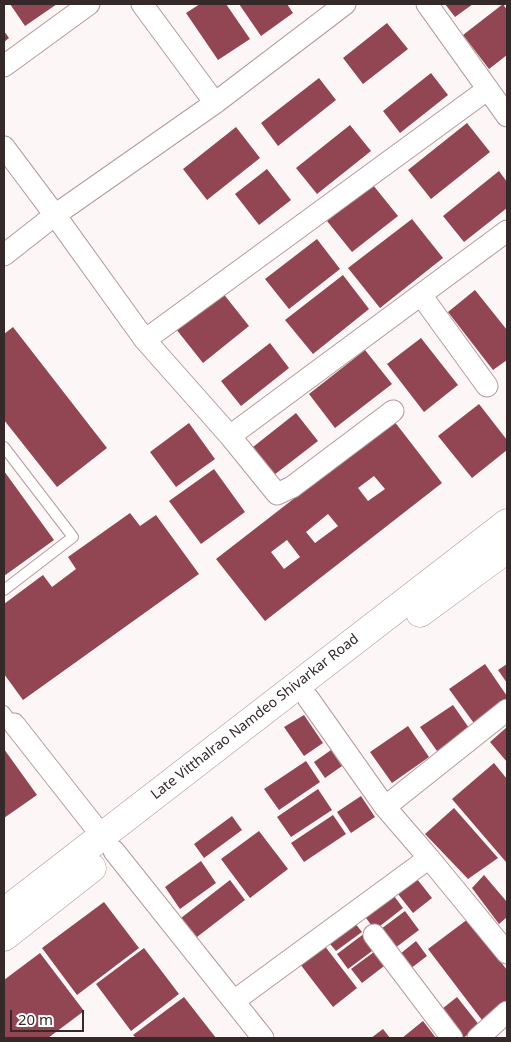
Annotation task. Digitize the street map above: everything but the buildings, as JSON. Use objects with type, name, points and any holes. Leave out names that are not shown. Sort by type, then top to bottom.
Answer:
[{"type":"main road","name":"Late Vitthalrao Namdeo Shivarkar Road","points":[[4,937],[108,843],[507,523]]},
{"type":"main road","name":"Late Vitthalrao Namdeo Shivarkar Road","points":[[4,912],[108,843],[308,698],[507,549]]},
{"type":"street","points":[[4,66],[89,4]]},
{"type":"street","points":[[142,4],[215,103]]},
{"type":"street","points":[[4,255],[55,214],[215,103],[345,4]]},
{"type":"street","points":[[428,4],[507,116]]},
{"type":"street","points":[[145,340],[488,89]]},
{"type":"street","points":[[4,146],[145,340],[230,436],[277,494],[292,486],[393,411]]},
{"type":"street","points":[[230,436],[507,232]]},
{"type":"street","points":[[421,295],[487,386]]},
{"type":"street","points":[[308,698],[385,807],[507,953]]},
{"type":"street","points":[[385,807],[507,710]]},
{"type":"street","points":[[9,717],[263,1038]]},
{"type":"street","points":[[234,1001],[429,858]]},
{"type":"street","points":[[374,935],[452,1038]]},
{"type":"street","points":[[478,1038],[507,1012]]},
{"type":"lane","points":[[4,447],[73,537],[4,590]]}]
